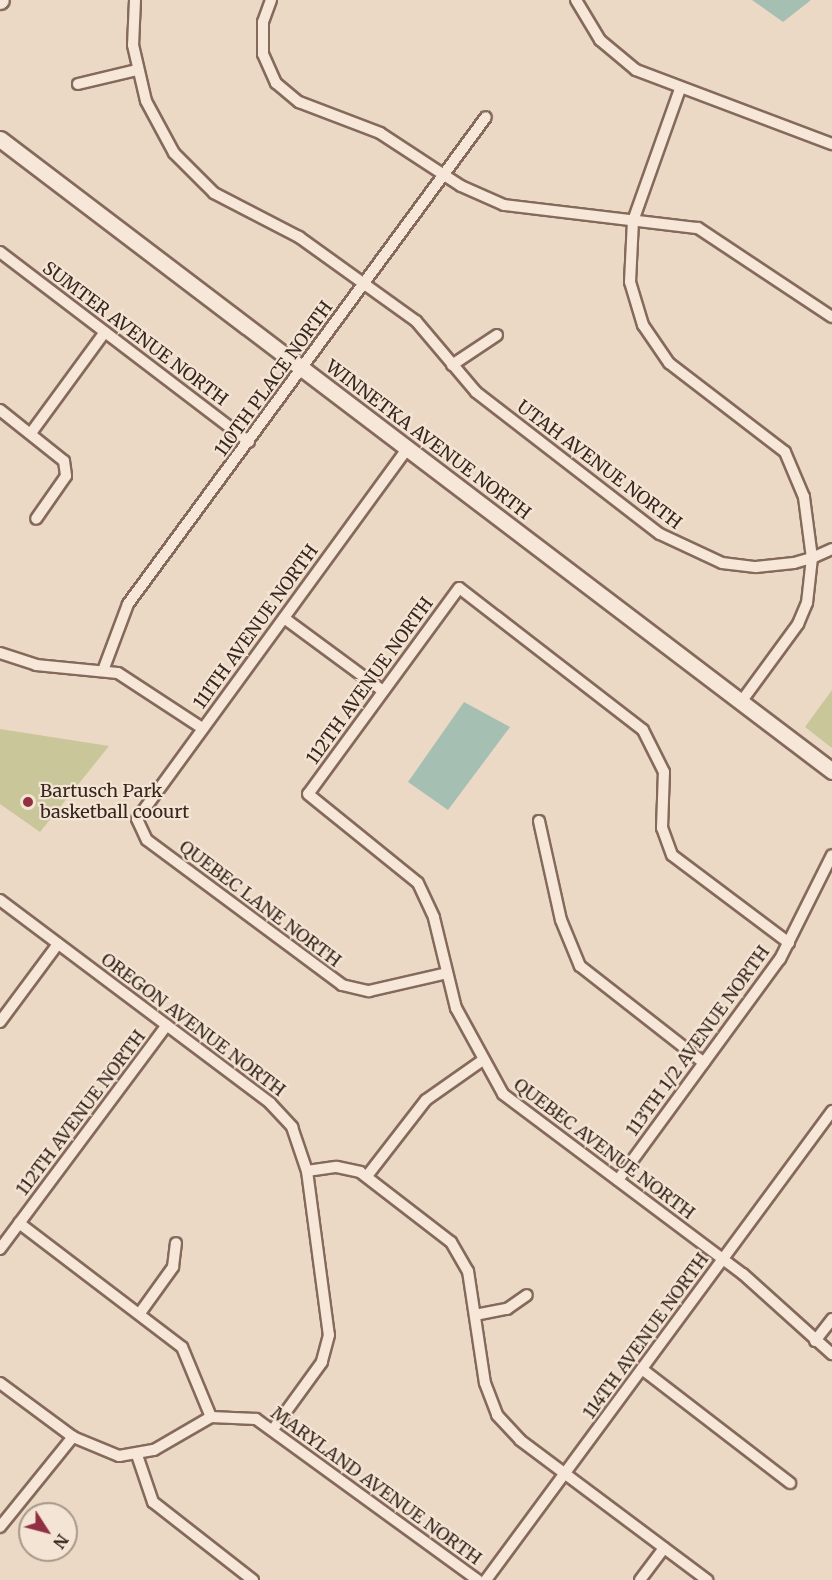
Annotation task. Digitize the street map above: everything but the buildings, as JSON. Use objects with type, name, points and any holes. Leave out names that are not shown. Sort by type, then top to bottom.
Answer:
[{"type":"street","name":"UTAH AVENUE NORTH","points":[[135,0],[137,70],[157,128],[192,174],[238,209],[299,237],[365,284],[430,334],[452,365],[491,405],[682,548],[722,562],[756,567],[812,558],[832,549]]},
{"type":"street","points":[[271,0],[263,22],[263,54],[287,95],[380,133],[444,174],[504,206],[698,228],[717,236],[814,309],[832,317]]},
{"type":"street","points":[[576,0],[585,20],[617,57],[681,89],[832,144]]},
{"type":"street","points":[[78,84],[137,70]]},
{"type":"street","points":[[681,89],[633,221],[630,282],[643,325],[685,379],[771,437],[785,452],[804,497],[812,558],[807,603],[798,624],[741,702]]},
{"type":"street","name":"110TH PLACE NORTH","points":[[104,668],[128,604],[303,369],[486,117]]},
{"type":"street","name":"WINNETKA AVENUE NORTH","points":[[0,139],[832,771]]},
{"type":"street","name":"SUMTER AVENUE NORTH","points":[[0,252],[249,442]]},
{"type":"street","points":[[31,433],[105,332]]},
{"type":"street","points":[[452,365],[497,335]]},
{"type":"street","points":[[0,410],[59,454],[67,468],[36,519]]},
{"type":"street","name":"111TH AVENUE NORTH","points":[[138,826],[143,808],[407,449]]},
{"type":"street","name":"112TH AVENUE NORTH","points":[[308,794],[459,588],[643,730],[664,772],[662,828],[672,855],[789,943]]},
{"type":"street","points":[[284,618],[383,691]]},
{"type":"street","points":[[0,653],[36,665],[104,668],[150,689],[202,728]]},
{"type":"street","name":"QUEBEC AVENUE NORTH","points":[[308,794],[418,884],[434,918],[443,974],[483,1060],[510,1101],[723,1260],[832,1354]]},
{"type":"street","points":[[539,821],[561,920],[580,966],[704,1063]]},
{"type":"street","name":"QUEBEC LANE NORTH","points":[[138,826],[147,840],[342,985],[369,991],[443,974]]},
{"type":"street","name":"113TH 1/2 AVENUE NORTH","points":[[618,1180],[789,943],[806,898],[832,855]]},
{"type":"street","name":"OREGON AVENUE NORTH","points":[[0,900],[283,1115],[299,1140],[307,1171],[329,1335],[315,1374],[274,1428]]},
{"type":"street","points":[[0,1022],[58,944]]},
{"type":"street","name":"112TH AVENUE NORTH","points":[[0,1249],[167,1025]]},
{"type":"street","points":[[367,1176],[426,1100],[483,1060]]},
{"type":"street","name":"114TH AVENUE NORTH","points":[[486,1580],[832,1111]]},
{"type":"street","points":[[307,1171],[337,1167],[367,1176],[451,1242],[468,1271],[485,1383],[497,1415],[520,1440],[707,1580]]},
{"type":"street","points":[[19,1223],[183,1347],[211,1417]]},
{"type":"street","points":[[140,1313],[173,1268],[176,1243]]},
{"type":"street","points":[[475,1315],[507,1309],[527,1295]]},
{"type":"street","points":[[815,1341],[832,1319]]},
{"type":"street","points":[[642,1369],[790,1483]]},
{"type":"street","points":[[0,1383],[73,1437],[102,1453],[137,1455],[153,1502],[254,1580]]},
{"type":"street","name":"MARYLAND AVENUE NORTH","points":[[137,1455],[211,1417],[242,1415],[274,1428],[478,1580]]},
{"type":"street","points":[[0,1527],[73,1437]]},
{"type":"street","points":[[640,1580],[664,1548]]},
{"type":"shaded area","points":[[752,0],[811,0],[783,22]]},
{"type":"shaded area","points":[[832,690],[832,748],[805,727]]},
{"type":"shaded area","points":[[464,702],[510,727],[448,810],[408,782]]},
{"type":"shaded area","points":[[0,729],[109,746],[40,832],[0,804]]},
{"type":"place","name":"Bartusch Park basketball coourt","points":[[28,802]]}]
